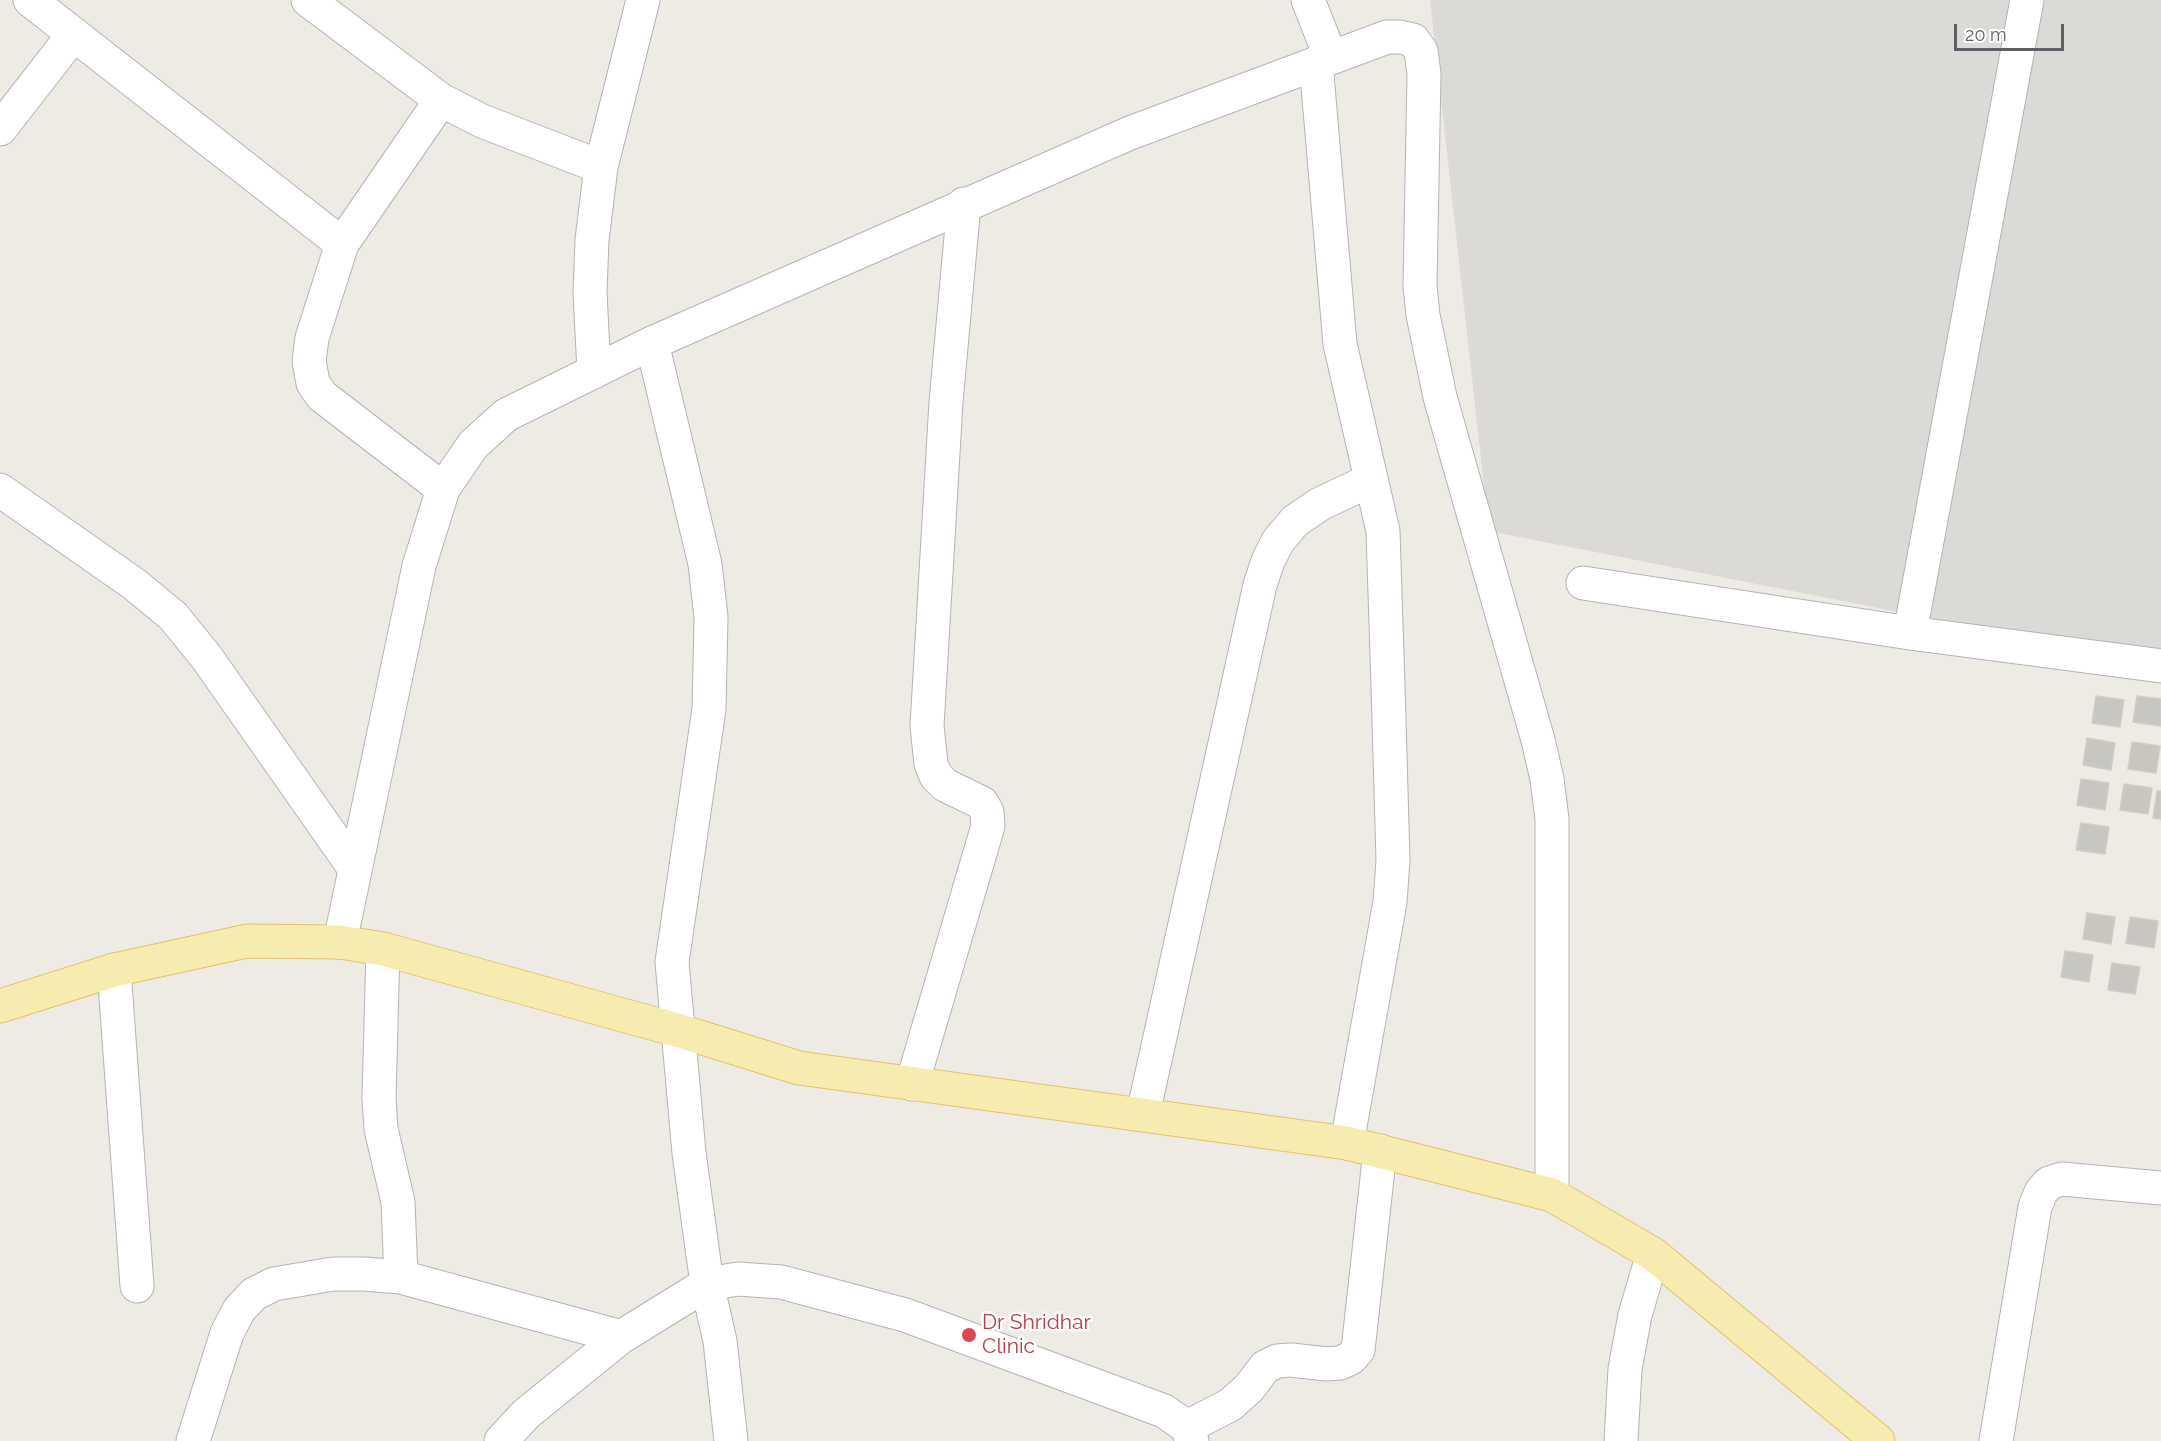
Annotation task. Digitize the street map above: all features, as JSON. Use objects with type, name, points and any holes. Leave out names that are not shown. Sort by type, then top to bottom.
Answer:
[{"type":"main road","points":[[0,1006],[114,970],[248,941],[340,942],[383,949],[677,1030],[799,1068],[1347,1143],[1552,1195],[1653,1254],[1874,1440]]},
{"type":"street","points":[[30,0],[342,244]]},
{"type":"street","points":[[308,0],[441,100],[482,122],[601,167]]},
{"type":"street","points":[[1308,0],[1323,61],[1340,344],[1383,531],[1393,861],[1390,902],[1347,1143]]},
{"type":"street","points":[[1910,633],[2027,0]]},
{"type":"street","points":[[594,372],[590,292],[592,240],[601,167],[632,6]]},
{"type":"street","points":[[0,129],[74,34]]},
{"type":"street","points":[[340,942],[419,566],[443,489],[473,445],[506,415],[652,343],[964,204],[1131,133],[1386,37],[1400,37],[1413,40],[1421,51],[1424,74],[1420,286],[1423,315],[1440,397],[1547,778],[1552,819],[1552,1195]]},
{"type":"street","points":[[441,100],[342,244],[312,339],[309,361],[313,383],[321,396],[443,489]]},
{"type":"street","points":[[912,1084],[988,826],[987,812],[982,803],[945,785],[936,776],[931,764],[927,726],[946,402],[964,204]]},
{"type":"street","points":[[652,343],[705,564],[711,617],[709,709],[672,962],[689,1154],[707,1284],[720,1341],[731,1441]]},
{"type":"street","points":[[1143,1114],[1260,585],[1268,561],[1278,541],[1295,521],[1320,504],[1371,480]]},
{"type":"street","points":[[0,490],[134,584],[173,616],[207,658],[355,869]]},
{"type":"street","points":[[1583,583],[1910,633],[2161,666]]},
{"type":"street","points":[[383,949],[379,1098],[381,1129],[398,1202],[401,1277]]},
{"type":"street","points":[[114,970],[137,1286]]},
{"type":"street","points":[[501,1441],[526,1414],[621,1337],[707,1284],[738,1279],[781,1282],[905,1314],[1164,1411],[1190,1434],[1230,1405],[1249,1388],[1265,1367],[1277,1361],[1340,1363],[1351,1358],[1358,1350],[1380,1151]]},
{"type":"street","points":[[1996,1441],[2035,1207],[2041,1192],[2049,1183],[2062,1179],[2161,1188]]},
{"type":"street","points":[[1621,1441],[1625,1369],[1635,1315],[1653,1254]]},
{"type":"street","points":[[193,1441],[227,1333],[239,1310],[254,1294],[273,1284],[333,1274],[401,1277],[621,1337]]},
{"type":"shaded area","points":[[1430,0],[2161,0],[2161,664],[1489,531]]},
{"type":"building","points":[[2096,696],[2124,700],[2120,727],[2092,723]]},
{"type":"building","points":[[2137,696],[2161,699],[2161,726],[2133,722]]},
{"type":"building","points":[[2087,738],[2115,743],[2111,770],[2083,765]]},
{"type":"building","points":[[2132,742],[2160,746],[2156,773],[2128,769]]},
{"type":"building","points":[[2081,779],[2109,783],[2105,810],[2077,805]]},
{"type":"building","points":[[2124,784],[2152,788],[2148,814],[2120,810]]},
{"type":"building","points":[[2157,791],[2161,791],[2161,819],[2153,818]]},
{"type":"building","points":[[2081,823],[2109,827],[2105,854],[2076,850]]},
{"type":"building","points":[[2087,913],[2115,917],[2111,944],[2083,939]]},
{"type":"building","points":[[2130,917],[2158,921],[2154,948],[2126,943]]},
{"type":"building","points":[[2065,951],[2093,955],[2089,982],[2061,977]]},
{"type":"building","points":[[2112,963],[2140,967],[2135,994],[2108,990]]},
{"type":"place","name":"Dr Shridhar Clinic","points":[[969,1335]]}]
